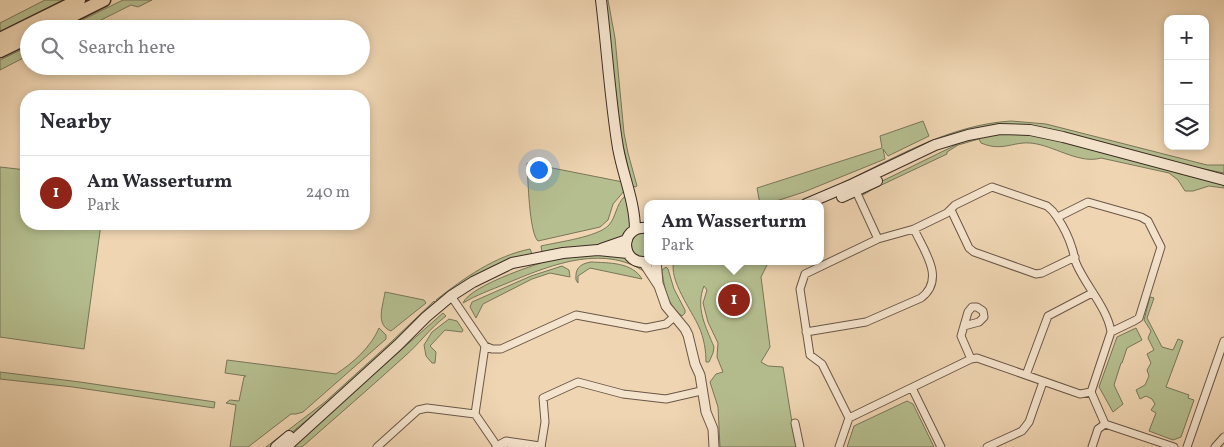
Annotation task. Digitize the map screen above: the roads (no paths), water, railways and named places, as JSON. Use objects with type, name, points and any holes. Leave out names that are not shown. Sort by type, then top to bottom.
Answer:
[{"type":"highway","points":[[38,20],[79,0]]},
{"type":"highway","points":[[64,20],[104,0]]},
{"type":"highway","points":[[0,39],[20,29]]},
{"type":"highway","points":[[0,51],[20,41]]},
{"type":"main road","points":[[598,250],[627,240],[634,230],[633,204],[618,150],[600,0]]},
{"type":"main road","points":[[824,203],[909,165],[954,139],[1000,129],[1030,130],[1063,136],[1224,180]]},
{"type":"main road","points":[[1206,174],[1224,176]]},
{"type":"main road","points":[[818,200],[854,188]]},
{"type":"main road","points":[[633,204],[644,223]]},
{"type":"main road","points":[[634,230],[644,228]]},
{"type":"main road","points":[[627,240],[628,253],[634,260],[644,262]]},
{"type":"main road","points":[[286,447],[426,317],[453,299],[473,282],[512,263],[563,253],[598,250],[628,253]]},
{"type":"main road","points":[[276,447],[332,404]]},
{"type":"street","points":[[838,447],[848,418],[822,364],[810,355],[800,289],[806,274],[878,239],[914,229],[947,213],[955,205],[992,187],[1047,206],[1058,218],[1073,249],[1074,257],[1110,326],[1111,332],[1090,392],[1105,424],[1174,447]]},
{"type":"street","points":[[854,188],[878,239]]},
{"type":"street","points":[[1058,218],[1088,202],[1141,217],[1148,221],[1160,247],[1139,318],[1111,332]]},
{"type":"street","points":[[951,210],[969,248],[974,252],[1036,274],[1042,273],[1074,257]]},
{"type":"street","points":[[806,332],[866,322],[922,298],[929,292],[934,272],[914,229]]},
{"type":"street","points":[[648,265],[666,306],[685,329],[688,336],[695,364],[700,375],[706,412],[713,429],[714,447]]},
{"type":"street","points":[[656,265],[659,286]]},
{"type":"street","points":[[1026,376],[1048,316],[1092,293]]},
{"type":"street","points":[[453,299],[485,346],[492,349],[501,348],[576,315],[646,328],[666,324],[674,317]]},
{"type":"street","points":[[964,326],[961,336],[971,359]]},
{"type":"street","points":[[1187,447],[1224,341]]},
{"type":"street","points":[[485,346],[475,414],[497,447],[506,442],[541,447],[545,422],[543,398],[578,382],[623,394],[666,399],[702,391]]},
{"type":"street","points":[[848,418],[976,358],[1080,394],[1090,392]]},
{"type":"street","points":[[987,447],[1022,431],[1029,422],[1043,382]]},
{"type":"street","points":[[912,388],[941,447]]},
{"type":"street","points":[[377,447],[418,410],[427,408],[475,414]]},
{"type":"street","points":[[795,423],[800,447]]},
{"type":"street","points":[[1092,447],[1098,429],[1105,424]]},
{"type":"street","points":[[1215,447],[1224,437]]},
{"type":"place","name":"Am Wasserturm","points":[[734,300]]}]
